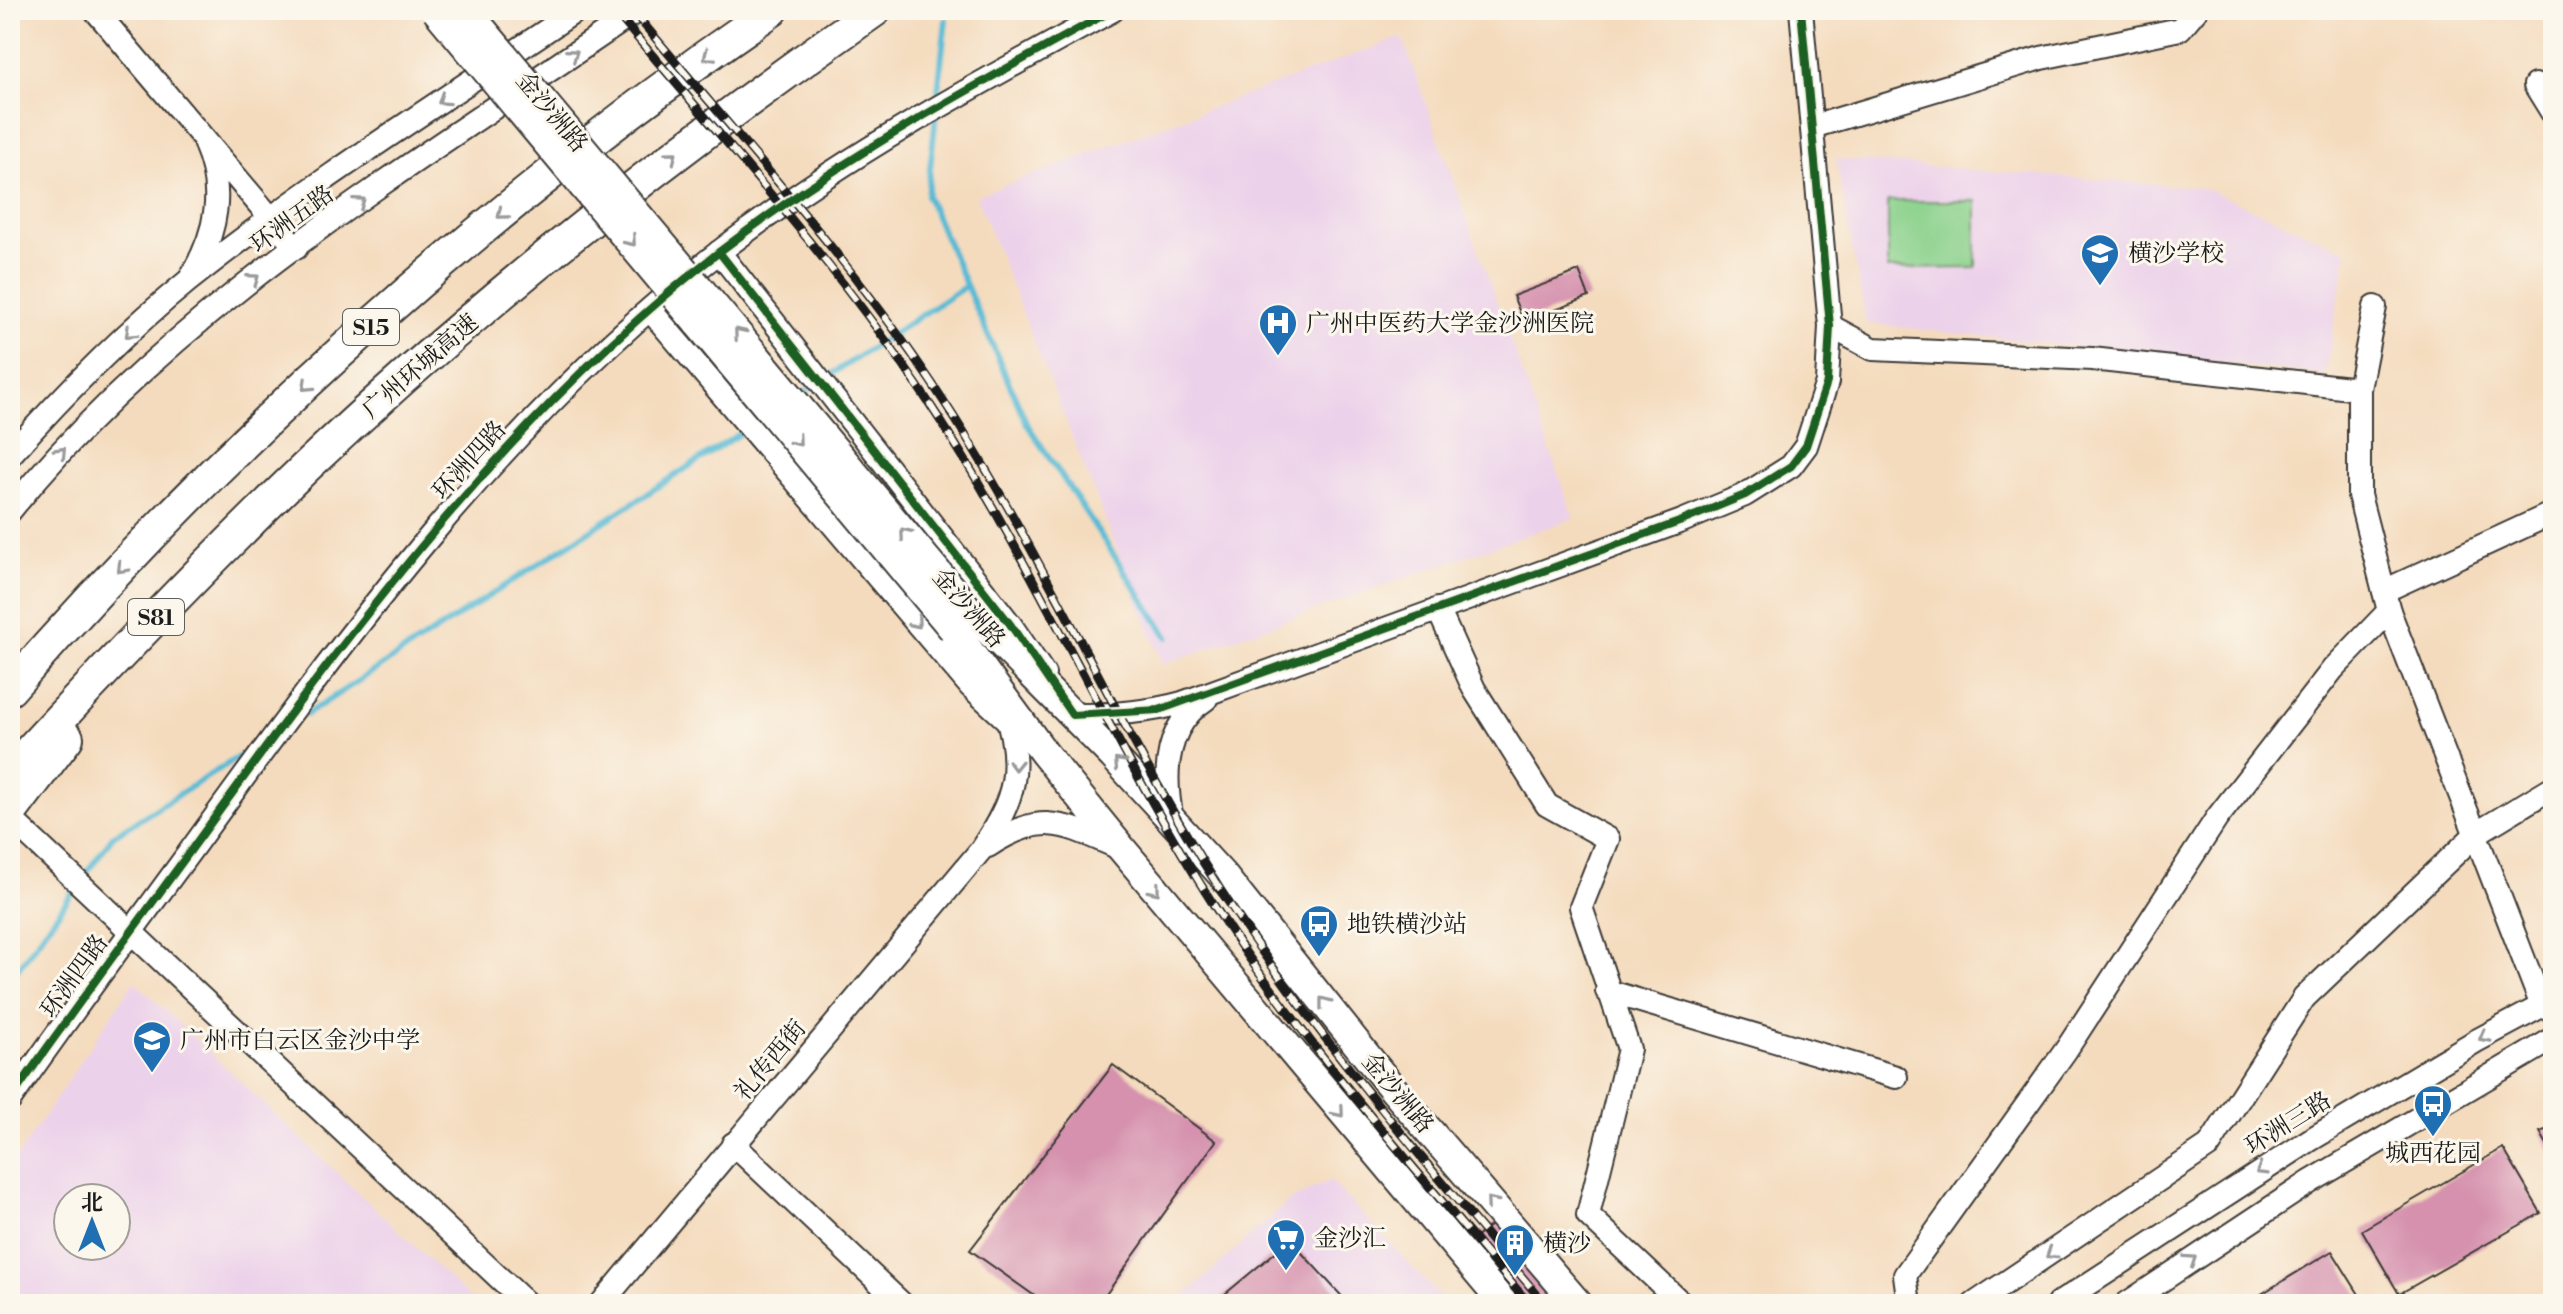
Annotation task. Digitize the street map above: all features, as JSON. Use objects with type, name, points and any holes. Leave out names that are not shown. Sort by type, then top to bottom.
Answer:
[{"type":"highway","name":"S15","points":[[10,689],[220,468],[430,274],[507,209],[772,10]]},
{"type":"highway","name":"广州环城高速","points":[[12,801],[157,628],[248,525],[307,467],[443,344],[636,185],[699,135],[875,10]]},
{"type":"main road","name":"金沙洲路","points":[[436,10],[963,622],[1072,715],[1172,819],[1262,923],[1393,1089],[1578,1304]]},
{"type":"main road","name":"金沙洲路","points":[[466,10],[963,622],[999,689],[1044,753],[1504,1304]]},
{"type":"street","points":[[95,10],[198,128],[296,248]]},
{"type":"street","name":"环洲五路","points":[[10,455],[79,381],[189,281],[274,218],[577,10]]},
{"type":"street","name":"环洲五路","points":[[10,511],[64,449],[145,369],[227,299],[638,10]]},
{"type":"street","name":"环洲四路","points":[[10,1100],[310,686],[453,507],[531,423],[719,252],[851,160],[963,92],[1113,10]]},
{"type":"street","points":[[719,252],[1010,624],[1072,715],[1159,710],[1668,526],[1771,481],[1791,466],[1806,446],[1827,382],[1830,326],[1801,10]]},
{"type":"street","points":[[1812,127],[2041,58],[2180,29],[2196,10]]},
{"type":"street","points":[[2535,85],[2553,114]]},
{"type":"street","points":[[189,281],[206,250],[216,216],[214,166],[198,128]]},
{"type":"street","points":[[2375,307],[2359,389],[2359,495],[2387,601],[2547,1003]]},
{"type":"street","points":[[651,311],[971,687],[1044,753]]},
{"type":"street","points":[[1830,326],[1873,349],[2092,359],[2359,389]]},
{"type":"street","points":[[1909,1304],[1905,1275],[2066,1050],[2217,818],[2387,601],[2553,513]]},
{"type":"street","points":[[1438,609],[1474,689],[1547,805],[1608,839],[1581,907],[1629,1049],[1588,1215],[1678,1300]]},
{"type":"street","points":[[1172,819],[1166,772],[1176,732],[1200,703],[1223,688]]},
{"type":"street","points":[[980,851],[1007,809],[1013,791],[1016,755],[999,689]]},
{"type":"street","points":[[1974,1304],[2117,1211],[2209,1146],[2304,998],[2477,833],[2553,787]]},
{"type":"street","points":[[12,801],[131,932],[527,1304]]},
{"type":"street","points":[[980,851],[1013,829],[1036,823],[1079,830],[1122,849]]},
{"type":"street","name":"礼传西街","points":[[601,1304],[980,851]]},
{"type":"street","points":[[1607,991],[1896,1077]]},
{"type":"street","name":"环洲三路","points":[[2058,1304],[2310,1140],[2547,1003]]},
{"type":"street","points":[[2126,1304],[2310,1182],[2553,1039]]},
{"type":"street","points":[[733,1144],[902,1304]]},
{"type":"shaded area","name":"广州中医药大学金沙洲医院","points":[[1402,37],[1574,518],[1163,664],[976,196]]},
{"type":"shaded area","name":"横沙学校","points":[[1836,159],[2205,188],[2347,251],[2325,375],[1866,323]]},
{"type":"shaded area","name":"广州市白云区金沙中学","points":[[134,981],[476,1304],[10,1304],[10,1168]]},
{"type":"shaded area","points":[[1330,1180],[1447,1304],[1175,1304],[1289,1201]]},
{"type":"green space","points":[[1888,201],[1976,201],[1976,268],[1888,269]]},
{"type":"building","points":[[1579,271],[1589,297],[1524,322],[1513,296]]},
{"type":"building","points":[[1113,1065],[1216,1141],[1099,1304],[1046,1304],[970,1250]]},
{"type":"building","points":[[2553,1127],[2553,1155],[2540,1132]]},
{"type":"building","points":[[2503,1148],[2541,1213],[2399,1294],[2362,1230]]},
{"type":"building","name":"横沙","points":[[1498,1219],[1569,1304],[1506,1304],[1461,1250]]},
{"type":"building","name":"金沙汇","points":[[1290,1240],[1349,1304],[1213,1304]]},
{"type":"building","points":[[2332,1251],[2365,1304],[2245,1304]]},
{"type":"waterway","points":[[937,100],[946,20]]},
{"type":"waterway","points":[[936,115],[927,196],[1027,424],[1168,637]]},
{"type":"waterway","points":[[800,395],[966,286]]},
{"type":"waterway","points":[[307,714],[767,416]]},
{"type":"waterway","points":[[82,879],[113,836],[240,756]]},
{"type":"waterway","points":[[10,980],[76,888]]},
{"type":"railway","points":[[614,10],[777,202],[893,351],[968,465],[1142,784],[1217,910],[1327,1063],[1529,1304]]},
{"type":"railway","points":[[632,10],[819,231],[890,323],[962,429],[998,490],[1167,801],[1241,921],[1366,1089],[1545,1304]]},
{"type":"cycle path","points":[[10,1100],[250,769],[372,608],[435,530],[571,382],[645,313],[769,215],[913,122],[1113,10]]},
{"type":"cycle path","points":[[719,252],[1010,624],[1072,715],[1159,710],[1682,521],[1745,495],[1791,466],[1806,446],[1827,382],[1830,326],[1801,10]]},
{"type":"place","name":"横沙学校","points":[[2100,287]]},
{"type":"place","name":"广州中医药大学金沙洲医院","points":[[1278,357]]},
{"type":"place","name":"地铁横沙站","points":[[1319,958]]},
{"type":"place","name":"广州市白云区金沙中学","points":[[152,1074]]},
{"type":"place","name":"城西花园","points":[[2433,1138]]},
{"type":"place","name":"金沙汇","points":[[1286,1272]]},
{"type":"place","name":"横沙","points":[[1515,1277]]}]
